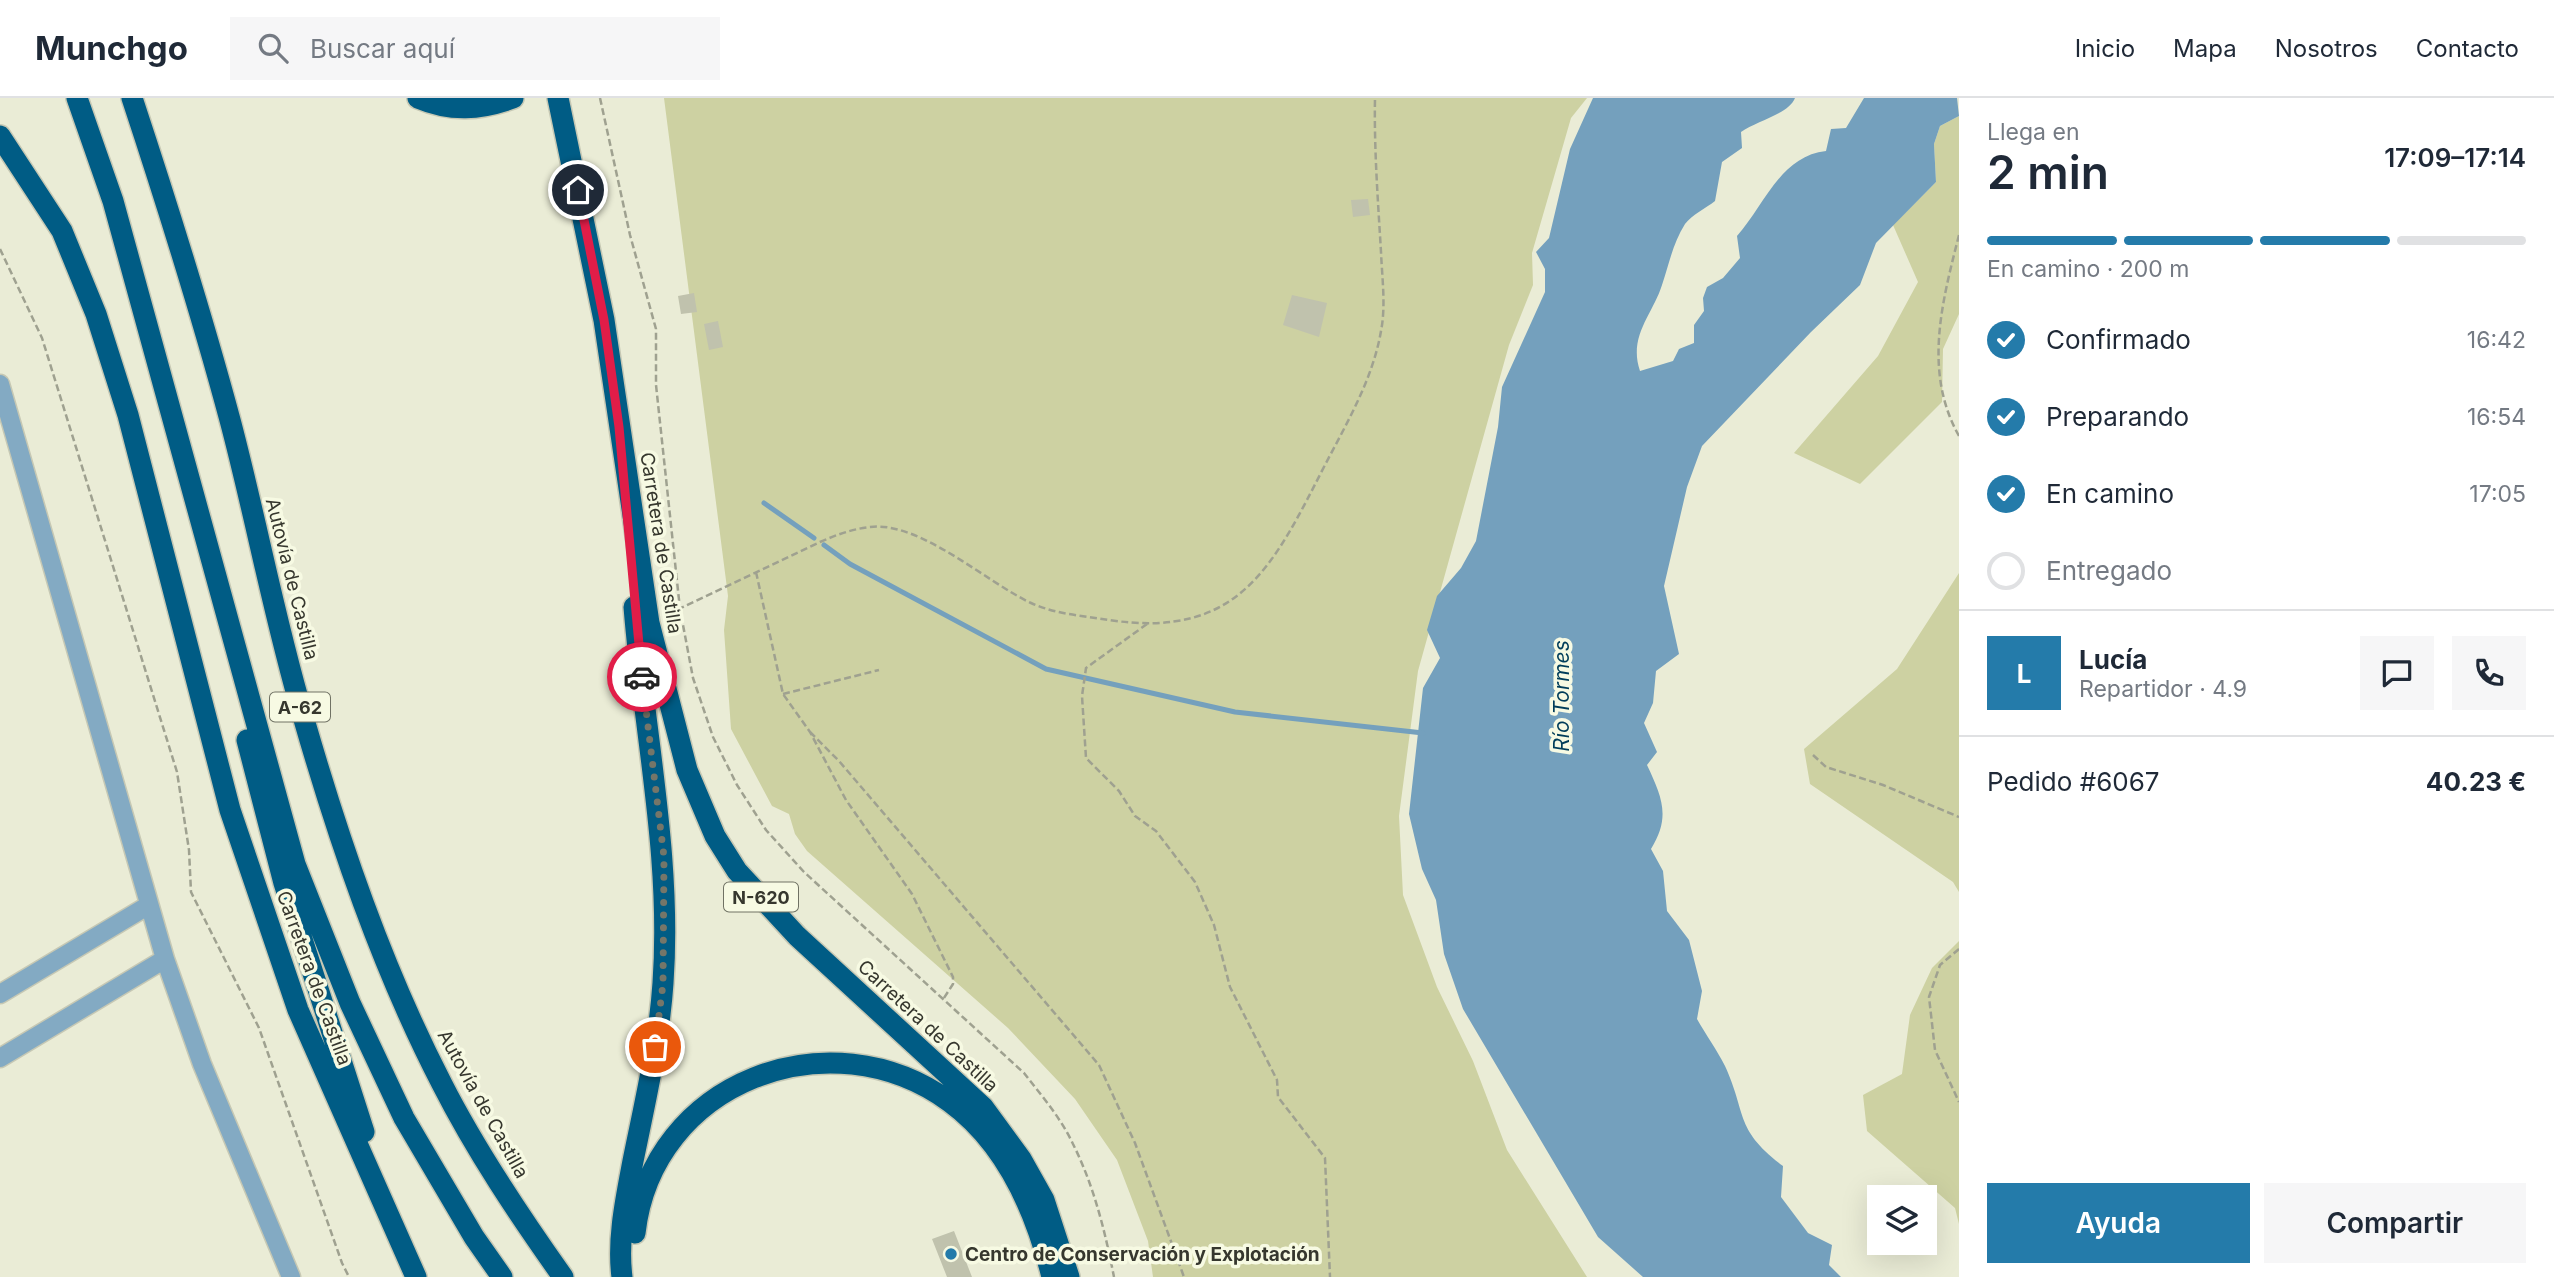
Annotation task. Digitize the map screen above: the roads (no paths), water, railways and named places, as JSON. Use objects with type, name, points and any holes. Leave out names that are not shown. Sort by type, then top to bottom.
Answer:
[{"type":"highway","name":"A-62","points":[[77,98],[113,201],[295,864],[350,1003],[404,1118],[474,1237],[502,1277]]},
{"type":"highway","name":"Autovía de Castilla","points":[[132,98],[159,179],[229,418],[302,714],[343,842],[391,974],[442,1084],[514,1208],[563,1277]]},
{"type":"highway","points":[[418,98],[435,105],[463,109],[492,106],[513,98]]},
{"type":"highway","name":"Carretera de Castilla","points":[[558,98],[594,268],[649,623],[687,770],[715,836],[730,859],[797,936],[983,1107],[1021,1159],[1044,1200],[1069,1277]]},
{"type":"highway","name":"Carretera de Castilla","points":[[0,136],[62,231],[96,314],[128,415],[230,810],[298,1010],[416,1277]]},
{"type":"highway","points":[[619,427],[635,617],[664,857],[665,907],[661,996],[655,1047],[625,1203],[622,1277]]},
{"type":"highway","points":[[229,619],[239,703],[284,883],[334,1045],[401,1240]]},
{"type":"highway","points":[[633,1277],[637,1211],[654,1169],[695,1113],[727,1091],[767,1071],[823,1061],[872,1066],[904,1077],[940,1095],[969,1118],[991,1142],[1026,1201],[1043,1242],[1052,1277]]},
{"type":"street","points":[[0,384],[165,959],[202,1064],[291,1277]]},
{"type":"street","points":[[0,994],[149,905]]},
{"type":"street","points":[[0,1058],[165,959]]},
{"type":"water","name":"Río Tormes","points":[[1593,98],[1795,98],[1786,109],[1741,132],[1742,148],[1722,162],[1715,201],[1691,218],[1681,231],[1658,296],[1639,336],[1637,358],[1640,371],[1673,361],[1679,349],[1694,343],[1694,325],[1704,311],[1703,298],[1707,287],[1723,278],[1740,258],[1737,236],[1785,172],[1796,162],[1826,151],[1831,129],[1846,128],[1864,98],[1957,98],[1959,116],[1940,126],[1934,144],[1936,182],[1876,243],[1860,285],[1702,446],[1687,487],[1664,586],[1679,654],[1656,671],[1653,703],[1644,723],[1657,752],[1647,765],[1662,807],[1661,827],[1651,849],[1663,871],[1667,911],[1689,940],[1702,991],[1697,1019],[1725,1066],[1749,1131],[1756,1142],[1783,1166],[1781,1197],[1808,1233],[1832,1245],[1829,1265],[1841,1277],[1643,1277],[1598,1237],[1463,1009],[1444,954],[1436,900],[1422,869],[1409,814],[1423,688],[1440,658],[1427,630],[1437,596],[1461,568],[1476,541],[1498,427],[1502,387],[1545,292],[1545,269],[1536,252],[1549,238],[1570,149]]},
{"type":"waterway","points":[[764,503],[814,538]]},
{"type":"waterway","points":[[824,545],[850,564],[1046,669],[1235,712],[1423,733]]},
{"type":"place","name":"Centro de Conservación y Explotación","points":[[951,1254]]}]
